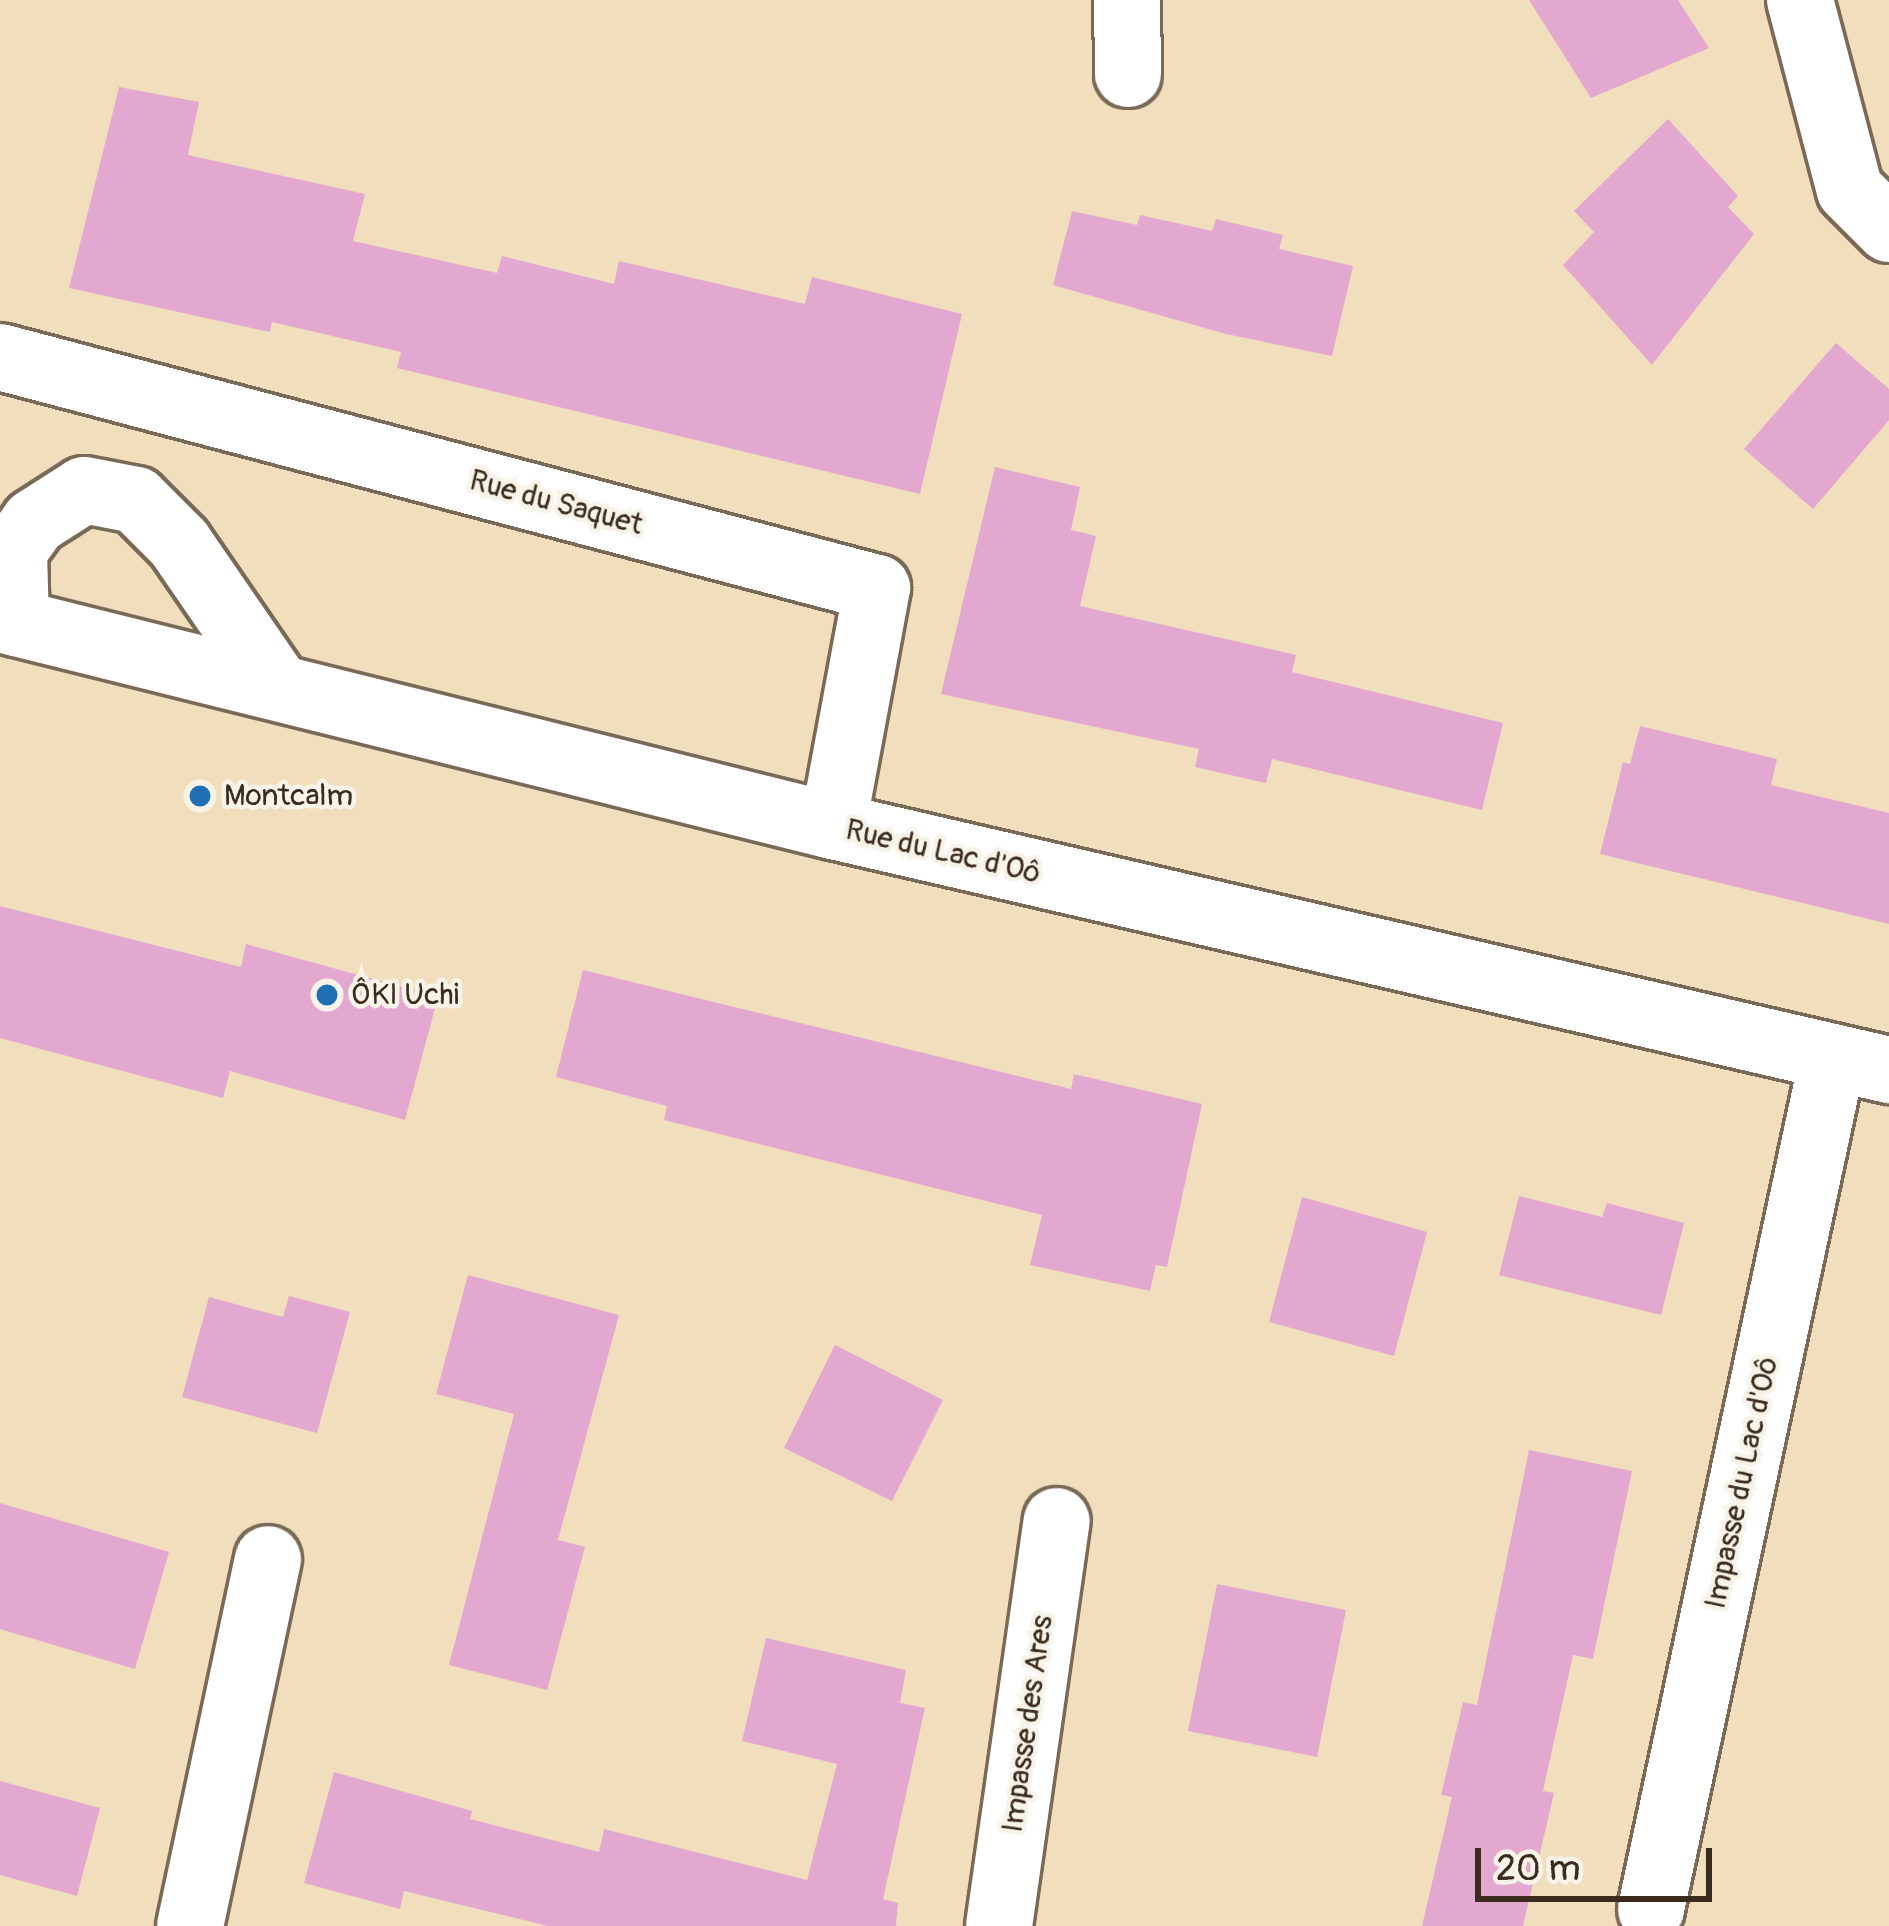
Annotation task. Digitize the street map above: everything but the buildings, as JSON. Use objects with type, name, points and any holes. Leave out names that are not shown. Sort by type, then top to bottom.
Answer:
[{"type":"street","points":[[1126,0],[1128,74]]},
{"type":"street","points":[[1800,0],[1850,190],[1889,229]]},
{"type":"street","name":"Rue du Saquet","points":[[0,357],[877,588],[832,826]]},
{"type":"street","points":[[8,621],[14,550],[34,522],[84,490],[136,500],[178,542],[278,687]]},
{"type":"street","name":"Rue du Lac d'Oô","points":[[8,621],[832,826],[1861,1064]]},
{"type":"street","name":"Impasse du Lac d'Oô","points":[[1651,1910],[1861,1064]]},
{"type":"street","name":"Impasse des Ares","points":[[999,1926],[1057,1521]]},
{"type":"street","points":[[190,1926],[268,1558]]},
{"type":"place","name":"Montcalm","points":[[200,796]]},
{"type":"place","name":"ÔKI Uchi","points":[[327,995]]}]
